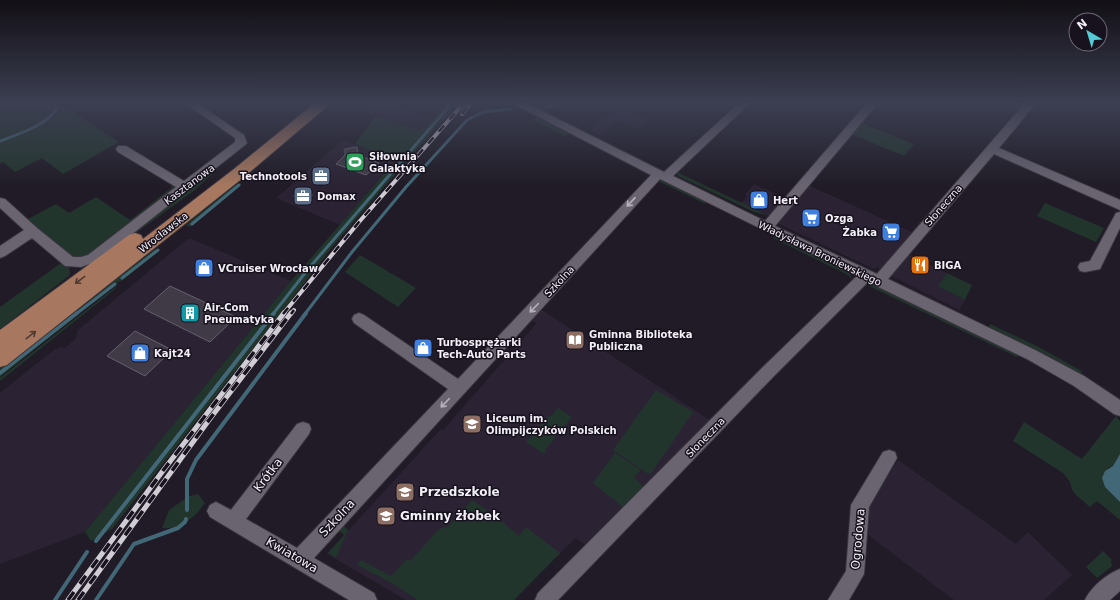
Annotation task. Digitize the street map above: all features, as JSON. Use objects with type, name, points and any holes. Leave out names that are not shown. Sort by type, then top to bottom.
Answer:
[{"type":"main road","name":"Wrocławska","points":[[0,341],[226,171],[275,131]]},
{"type":"main road","name":"Wrocławska","points":[[0,359],[233,178],[290,131]]},
{"type":"street","name":"Kasztanowa","points":[[32,231],[70,262],[81,262],[93,258],[241,143],[242,140],[239,136],[232,131]]},
{"type":"street","name":"Władysława Broniewskiego","points":[[574,131],[767,227],[1054,366],[1119,407]]},
{"type":"street","name":"Szkolna","points":[[299,560],[459,388],[661,175],[712,131]]},
{"type":"street","points":[[767,227],[849,131]]},
{"type":"street","name":"Słoneczna","points":[[545,600],[763,378],[873,278],[1007,131]]},
{"type":"street","points":[[992,148],[1120,206]]},
{"type":"street","points":[[122,149],[184,187]]},
{"type":"street","points":[[0,253],[32,231],[1,202]]},
{"type":"street","points":[[1085,267],[1094,265],[1120,216]]},
{"type":"street","points":[[359,319],[459,388]]},
{"type":"street","name":"Krótka","points":[[233,521],[304,429]]},
{"type":"street","name":"Ogrodowa","points":[[838,600],[856,574],[860,505],[889,458]]},
{"type":"street","name":"Kwiatowa","points":[[216,511],[367,600]]},
{"type":"street","points":[[1095,600],[1120,578]]},
{"type":"shaded area","points":[[591,131],[604,131],[599,135]]},
{"type":"shaded area","points":[[343,140],[397,159],[340,225],[276,198]]},
{"type":"shaded area","points":[[754,184],[785,198],[769,216],[741,203],[747,196],[745,194]]},
{"type":"shaded area","points":[[808,185],[912,232],[884,271],[877,267],[874,269],[777,223]]},
{"type":"shaded area","points":[[189,238],[291,281],[85,532],[0,564],[0,393],[54,350],[61,347],[65,348],[76,338],[78,330]]},
{"type":"shaded area","points":[[908,254],[947,273],[939,286],[965,300],[959,310],[891,276]]},
{"type":"shaded area","points":[[539,308],[711,421],[586,545],[575,538],[514,600],[406,600],[327,554],[441,429],[443,430],[537,323],[529,319]]},
{"type":"shaded area","points":[[898,460],[1016,544],[1028,532],[1072,575],[1044,600],[954,600],[867,534],[868,506]]},
{"type":"green space","points":[[0,131],[22,131],[0,139]]},
{"type":"green space","points":[[26,131],[102,131],[119,142],[63,174],[42,158],[15,172],[3,162],[0,164],[0,143]]},
{"type":"green space","points":[[365,131],[434,131],[333,246],[112,529],[91,541],[85,532],[291,281],[396,160],[355,144]]},
{"type":"green space","points":[[555,131],[566,131],[569,133],[565,136]]},
{"type":"green space","points":[[854,131],[881,131],[914,144],[904,156],[851,134]]},
{"type":"green space","points":[[678,170],[679,173],[769,216],[754,212],[678,176]]},
{"type":"green space","points":[[209,172],[212,174],[195,190],[0,332]]},
{"type":"green space","points":[[656,180],[661,180],[705,201],[705,204]]},
{"type":"green space","points":[[243,182],[190,227],[186,225],[233,187]]},
{"type":"green space","points":[[172,184],[176,188],[92,255],[71,260],[28,219],[56,204],[69,213],[96,197],[130,220],[171,188]]},
{"type":"green space","points":[[1045,203],[1104,228],[1096,242],[1037,216]]},
{"type":"green space","points":[[776,236],[846,270],[850,274],[852,280],[848,275],[773,238]]},
{"type":"green space","points":[[155,249],[159,251],[123,280],[116,283],[0,377],[0,367]]},
{"type":"green space","points":[[360,255],[416,288],[398,307],[345,272]]},
{"type":"green space","points":[[61,263],[69,266],[70,275],[0,329],[0,307]]},
{"type":"green space","points":[[947,273],[972,285],[965,300],[938,286]]},
{"type":"green space","points":[[875,284],[1019,355],[1017,357],[869,286]]},
{"type":"green space","points":[[118,285],[114,290],[0,381],[0,378]]},
{"type":"green space","points":[[990,324],[1035,345],[1082,371],[1080,374],[1051,357],[989,327]]},
{"type":"green space","points":[[656,390],[693,412],[650,475],[613,450]]},
{"type":"green space","points":[[558,408],[572,417],[545,450],[547,451],[544,454],[526,442],[548,416],[550,417]]},
{"type":"green space","points":[[1116,416],[1120,421],[1120,454],[1113,466],[1108,468],[1102,478],[1105,487],[1120,502],[1120,520],[1097,501],[1090,507],[1072,490],[1070,482],[1063,473],[1013,441],[1024,422],[1082,459]]},
{"type":"green space","points":[[615,453],[641,470],[634,477],[643,487],[623,507],[593,483]]},
{"type":"green space","points":[[198,494],[205,503],[192,518],[175,527],[162,528],[169,510],[189,496]]},
{"type":"green space","points":[[472,500],[497,517],[519,536],[526,527],[560,553],[514,600],[418,600],[390,582],[357,565],[361,560],[391,576],[407,559],[410,561],[439,529],[449,526]]},
{"type":"green space","points":[[341,523],[348,530],[336,558],[328,553],[344,535],[336,528]]},
{"type":"green space","points":[[1103,551],[1112,560],[1112,566],[1097,578],[1086,567]]},
{"type":"water","points":[[1120,454],[1120,502],[1105,487],[1102,478],[1105,471],[1113,466]]},
{"type":"building","name":"Siłownia Galaktyka","points":[[357,147],[358,155],[379,163],[366,175],[336,164],[345,155],[345,149]]},
{"type":"building","name":"Domax","points":[[300,190],[313,195],[305,202],[293,196]]},
{"type":"building","name":"Air-Com Pneumatyka","points":[[170,286],[236,317],[210,342],[144,309]]},
{"type":"building","name":"Kajt24","points":[[135,331],[172,350],[145,376],[107,356]]},
{"type":"waterway","points":[[0,141],[26,131]]},
{"type":"waterway","points":[[273,314],[309,268],[428,131]]},
{"type":"waterway","points":[[305,314],[352,252],[406,187],[457,131]]},
{"type":"waterway","points":[[192,224],[239,185]]},
{"type":"waterway","points":[[122,278],[158,250]]},
{"type":"waterway","points":[[76,314],[115,284]]},
{"type":"waterway","points":[[0,373],[77,313]]},
{"type":"waterway","points":[[96,541],[274,313]]},
{"type":"waterway","points":[[187,510],[187,479],[196,460],[306,313]]},
{"type":"waterway","points":[[96,600],[134,544],[178,528],[185,522],[186,519]]},
{"type":"waterway","points":[[55,600],[87,552]]},
{"type":"railway","points":[[283,314],[359,222],[439,131]]},
{"type":"railway","points":[[291,314],[294,310]]},
{"type":"railway","points":[[68,600],[162,472],[284,313]]},
{"type":"railway","points":[[78,600],[209,420],[291,313]]},
{"type":"place","name":"Siłownia Galaktyka","points":[[355,162]]},
{"type":"place","name":"Technotools","points":[[321,176]]},
{"type":"place","name":"Domax","points":[[303,196]]},
{"type":"place","name":"Hert","points":[[759,200]]},
{"type":"place","name":"Ozga","points":[[811,218]]},
{"type":"place","name":"Żabka","points":[[891,232]]},
{"type":"place","name":"BIGA","points":[[920,265]]},
{"type":"place","name":"VCruiser Wrocław","points":[[204,268]]},
{"type":"place","name":"Air-Com Pneumatyka","points":[[190,313]]},
{"type":"place","name":"Gminna Biblioteka Publiczna","points":[[575,340]]},
{"type":"place","name":"Turbosprężarki Tech-Auto Parts","points":[[423,348]]},
{"type":"place","name":"Kajt24","points":[[140,353]]},
{"type":"place","name":"Liceum im. Olimpijczyków Polskich","points":[[472,424]]},
{"type":"place","name":"Przedszkole","points":[[405,492]]},
{"type":"place","name":"Gminny żłobek","points":[[386,516]]}]
